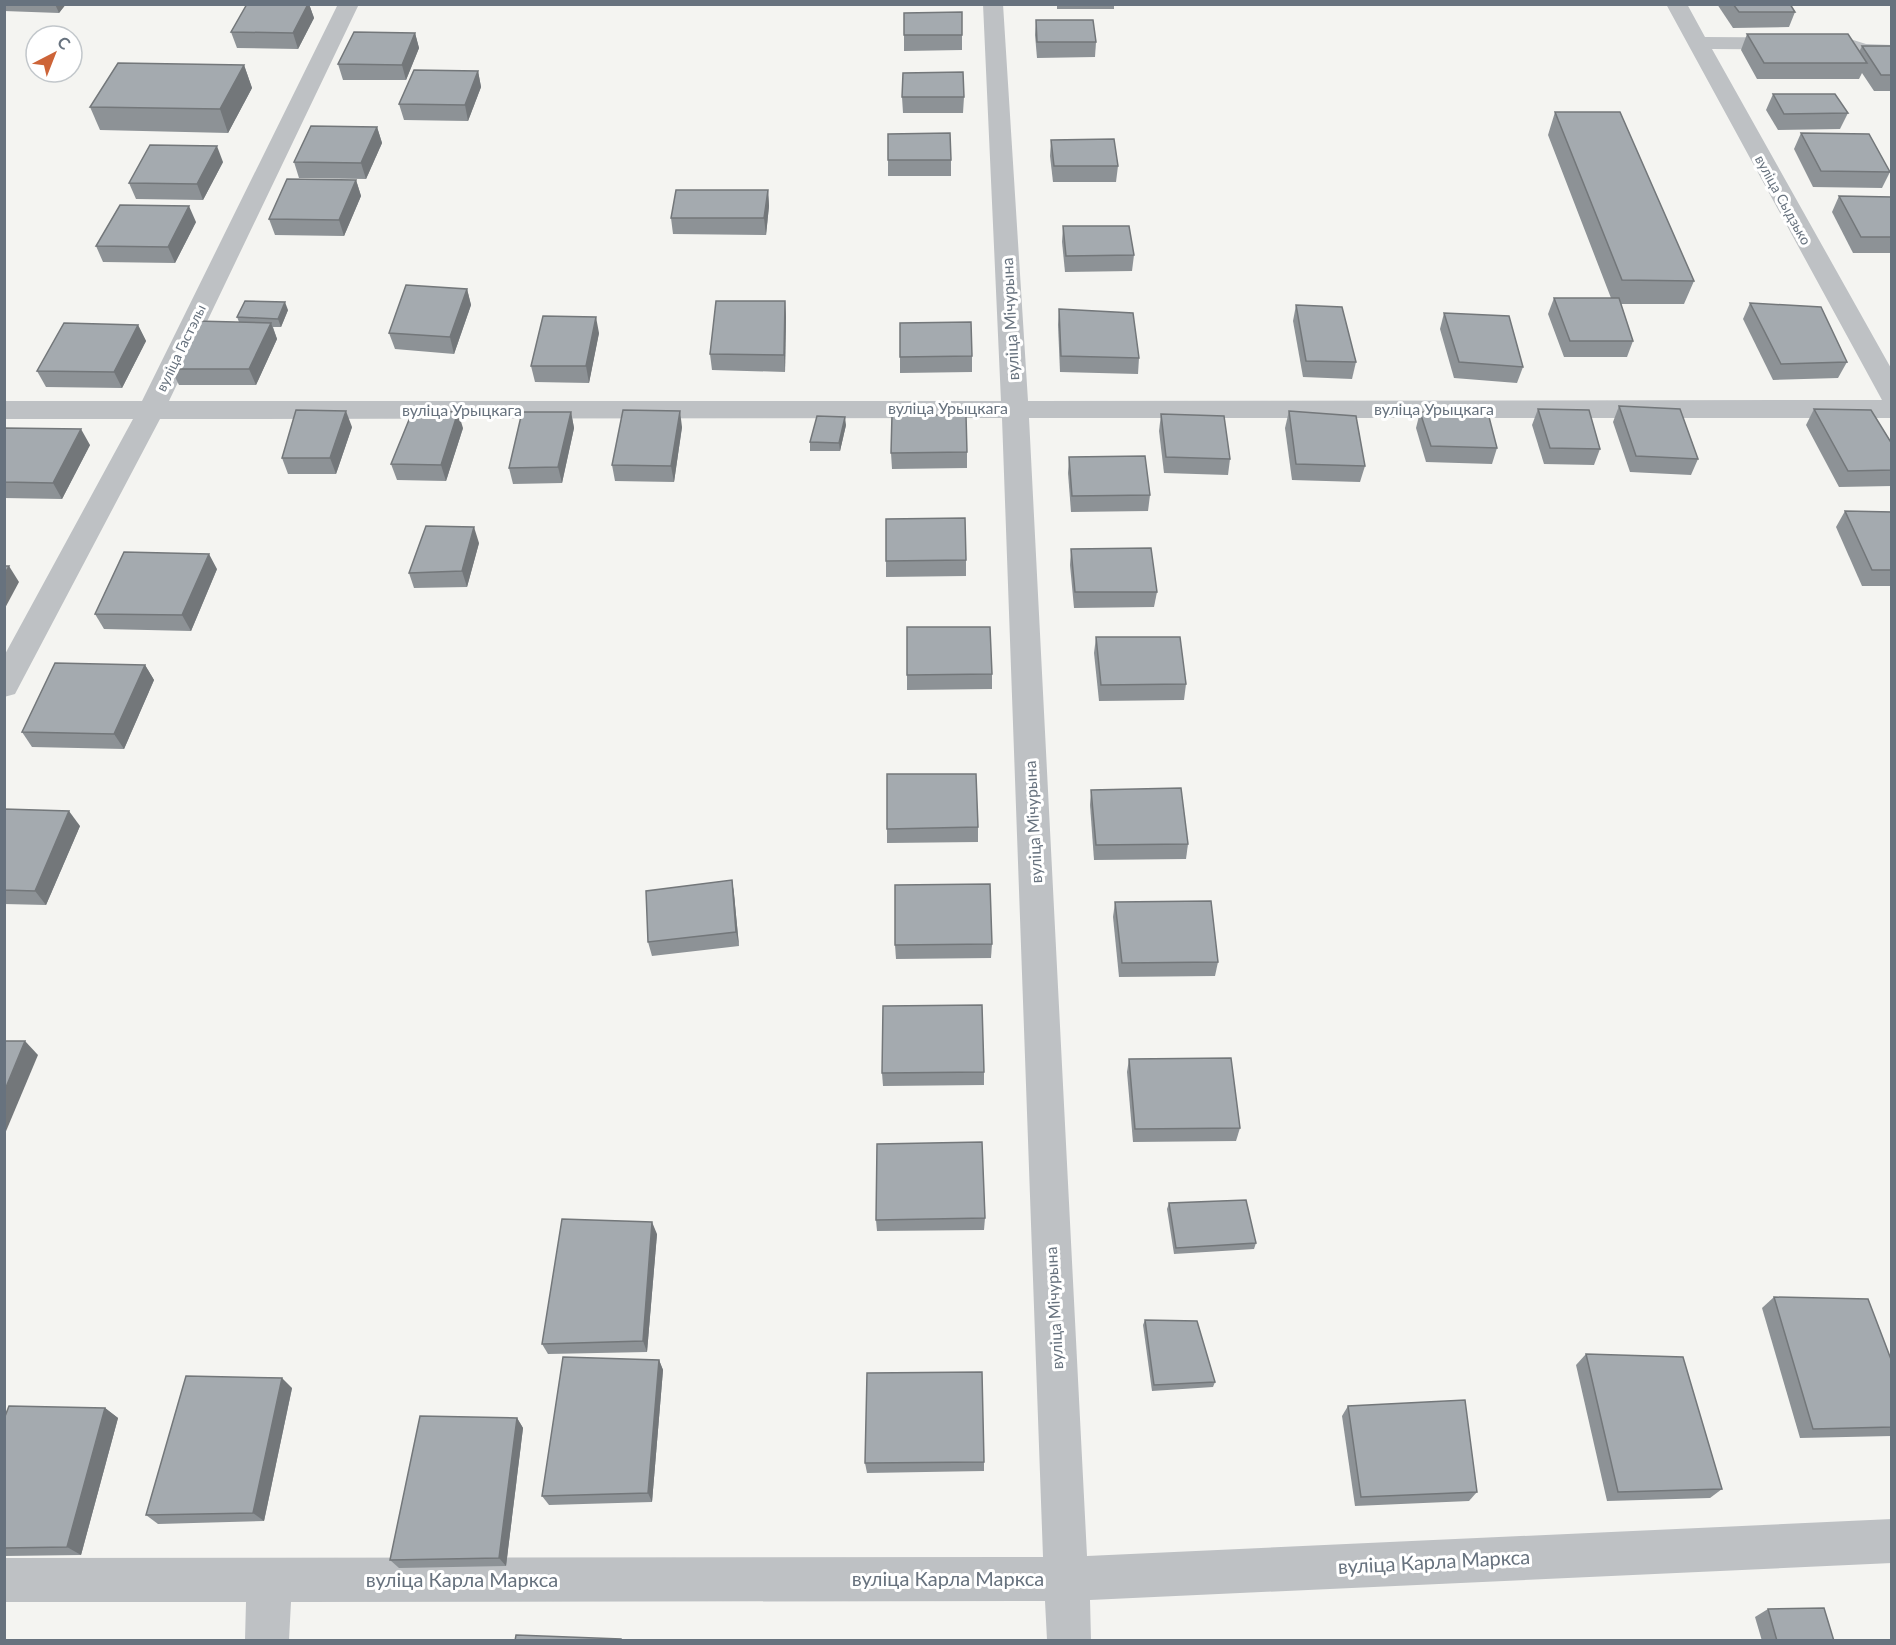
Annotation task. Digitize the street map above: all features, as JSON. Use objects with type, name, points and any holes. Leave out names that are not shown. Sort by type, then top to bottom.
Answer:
[{"type":"street","name":"вуліца Гастэлы","points":[[4,686],[150,412],[349,4]]},
{"type":"street","name":"вуліца Мічурына","points":[[993,4],[1015,408],[1069,1641]]},
{"type":"street","name":"вуліца Сыдзько","points":[[1676,4],[1892,395]]},
{"type":"street","points":[[1697,43],[1847,44],[1864,50],[1892,51]]},
{"type":"street","name":"вуліца Урыцкага","points":[[4,410],[150,412],[1015,408],[1892,410]]},
{"type":"street","name":"вуліца Карла Маркса","points":[[4,1580],[1066,1579],[1892,1541]]},
{"type":"street","points":[[267,1641],[270,1580]]},
{"type":"building","points":[[247,4],[308,4],[293,33],[231,32]]},
{"type":"building","points":[[1733,4],[1790,4],[1795,12],[1739,12]]},
{"type":"building","points":[[962,12],[962,35],[904,35],[904,13]]},
{"type":"building","points":[[1036,20],[1093,20],[1096,42],[1037,42]]},
{"type":"building","points":[[354,32],[415,33],[402,65],[338,64]]},
{"type":"building","points":[[1747,34],[1848,34],[1867,63],[1764,63]]},
{"type":"building","points":[[1862,46],[1892,46],[1892,75],[1881,75]]},
{"type":"building","points":[[118,63],[244,65],[220,109],[90,107]]},
{"type":"building","points":[[414,70],[478,71],[465,105],[399,104]]},
{"type":"building","points":[[963,72],[964,97],[902,97],[903,73]]},
{"type":"building","points":[[1773,94],[1835,94],[1848,113],[1784,114]]},
{"type":"building","points":[[1555,112],[1620,112],[1694,281],[1622,280]]},
{"type":"building","points":[[311,126],[377,127],[361,163],[294,162]]},
{"type":"building","points":[[950,133],[951,160],[888,160],[888,134]]},
{"type":"building","points":[[1801,133],[1869,134],[1890,172],[1821,171]]},
{"type":"building","points":[[1114,139],[1118,166],[1054,166],[1051,140]]},
{"type":"building","points":[[150,145],[217,146],[197,184],[129,183]]},
{"type":"building","points":[[287,179],[356,180],[339,220],[269,219]]},
{"type":"building","points":[[676,190],[768,190],[764,218],[671,218]]},
{"type":"building","points":[[1839,196],[1892,197],[1892,237],[1861,237]]},
{"type":"building","points":[[120,205],[189,206],[168,247],[96,246]]},
{"type":"building","points":[[1063,226],[1129,226],[1134,255],[1066,256]]},
{"type":"building","points":[[406,285],[467,289],[450,337],[389,333]]},
{"type":"building","points":[[1554,298],[1619,298],[1633,341],[1570,341]]},
{"type":"building","points":[[245,301],[285,302],[278,319],[237,317]]},
{"type":"building","points":[[716,301],[785,301],[784,355],[710,354]]},
{"type":"building","points":[[1750,303],[1821,307],[1847,362],[1781,364]]},
{"type":"building","points":[[1296,305],[1342,307],[1356,362],[1306,361]]},
{"type":"building","points":[[1059,309],[1133,313],[1139,358],[1061,356]]},
{"type":"building","points":[[1444,313],[1509,316],[1523,367],[1459,362]]},
{"type":"building","points":[[543,316],[596,317],[586,366],[531,366]]},
{"type":"building","points":[[196,321],[271,323],[249,369],[171,369]]},
{"type":"building","points":[[971,322],[972,356],[900,357],[900,323]]},
{"type":"building","points":[[64,323],[138,325],[114,372],[37,371]]},
{"type":"building","points":[[1619,406],[1680,409],[1698,459],[1636,456]]},
{"type":"building","points":[[1538,409],[1589,410],[1600,449],[1550,448]]},
{"type":"building","points":[[1814,409],[1871,410],[1892,444],[1892,470],[1848,471]]},
{"type":"building","points":[[296,410],[346,411],[330,458],[282,458]]},
{"type":"building","points":[[413,410],[458,412],[441,465],[391,464]]},
{"type":"building","points":[[623,410],[680,411],[671,466],[612,465]]},
{"type":"building","points":[[1289,411],[1356,416],[1365,466],[1296,464]]},
{"type":"building","points":[[522,412],[571,412],[558,467],[509,468]]},
{"type":"building","points":[[1420,412],[1488,413],[1497,448],[1431,446]]},
{"type":"building","points":[[1161,414],[1224,416],[1230,459],[1166,457]]},
{"type":"building","points":[[892,415],[966,415],[967,452],[891,453]]},
{"type":"building","points":[[817,416],[845,417],[839,443],[810,442]]},
{"type":"building","points":[[4,428],[81,429],[53,483],[4,482]]},
{"type":"building","points":[[1145,456],[1150,495],[1072,496],[1069,457]]},
{"type":"building","points":[[1845,511],[1892,512],[1892,570],[1872,570]]},
{"type":"building","points":[[965,518],[966,560],[886,561],[886,519]]},
{"type":"building","points":[[426,526],[474,527],[462,571],[409,573]]},
{"type":"building","points":[[1151,548],[1157,592],[1075,592],[1071,549]]},
{"type":"building","points":[[124,552],[209,554],[182,615],[95,614]]},
{"type":"building","points":[[907,627],[990,627],[992,674],[907,675]]},
{"type":"building","points":[[1096,637],[1180,637],[1186,684],[1101,685]]},
{"type":"building","points":[[55,663],[145,665],[114,734],[22,732]]},
{"type":"building","points":[[887,774],[976,774],[978,827],[887,829]]},
{"type":"building","points":[[1181,788],[1188,844],[1096,845],[1091,790]]},
{"type":"building","points":[[4,809],[69,811],[35,891],[4,890]]},
{"type":"building","points":[[732,880],[736,932],[648,942],[646,891]]},
{"type":"building","points":[[990,884],[992,944],[895,945],[895,885]]},
{"type":"building","points":[[1211,901],[1218,962],[1122,963],[1115,902]]},
{"type":"building","points":[[982,1005],[984,1072],[882,1073],[883,1006]]},
{"type":"building","points":[[4,1041],[25,1041],[4,1092]]},
{"type":"building","points":[[1231,1058],[1240,1128],[1135,1129],[1129,1059]]},
{"type":"building","points":[[982,1142],[985,1218],[876,1220],[877,1144]]},
{"type":"building","points":[[1246,1200],[1256,1243],[1176,1248],[1169,1203]]},
{"type":"building","points":[[562,1219],[652,1222],[643,1341],[542,1344]]},
{"type":"building","points":[[1774,1297],[1868,1299],[1892,1362],[1892,1427],[1813,1429]]},
{"type":"building","points":[[1145,1320],[1197,1321],[1215,1382],[1154,1385]]},
{"type":"building","points":[[1586,1354],[1683,1357],[1722,1489],[1618,1492]]},
{"type":"building","points":[[563,1357],[659,1360],[648,1493],[542,1496]]},
{"type":"building","points":[[982,1372],[984,1462],[865,1463],[867,1373]]},
{"type":"building","points":[[186,1376],[282,1378],[253,1513],[146,1515]]},
{"type":"building","points":[[1465,1400],[1477,1492],[1361,1497],[1348,1406]]},
{"type":"building","points":[[9,1406],[105,1408],[67,1547],[4,1548],[4,1419]]},
{"type":"building","points":[[420,1416],[517,1418],[499,1558],[390,1560]]},
{"type":"building","points":[[1824,1608],[1834,1641],[1777,1641],[1768,1609]]},
{"type":"building","points":[[516,1635],[621,1639],[621,1641],[515,1641]]}]
